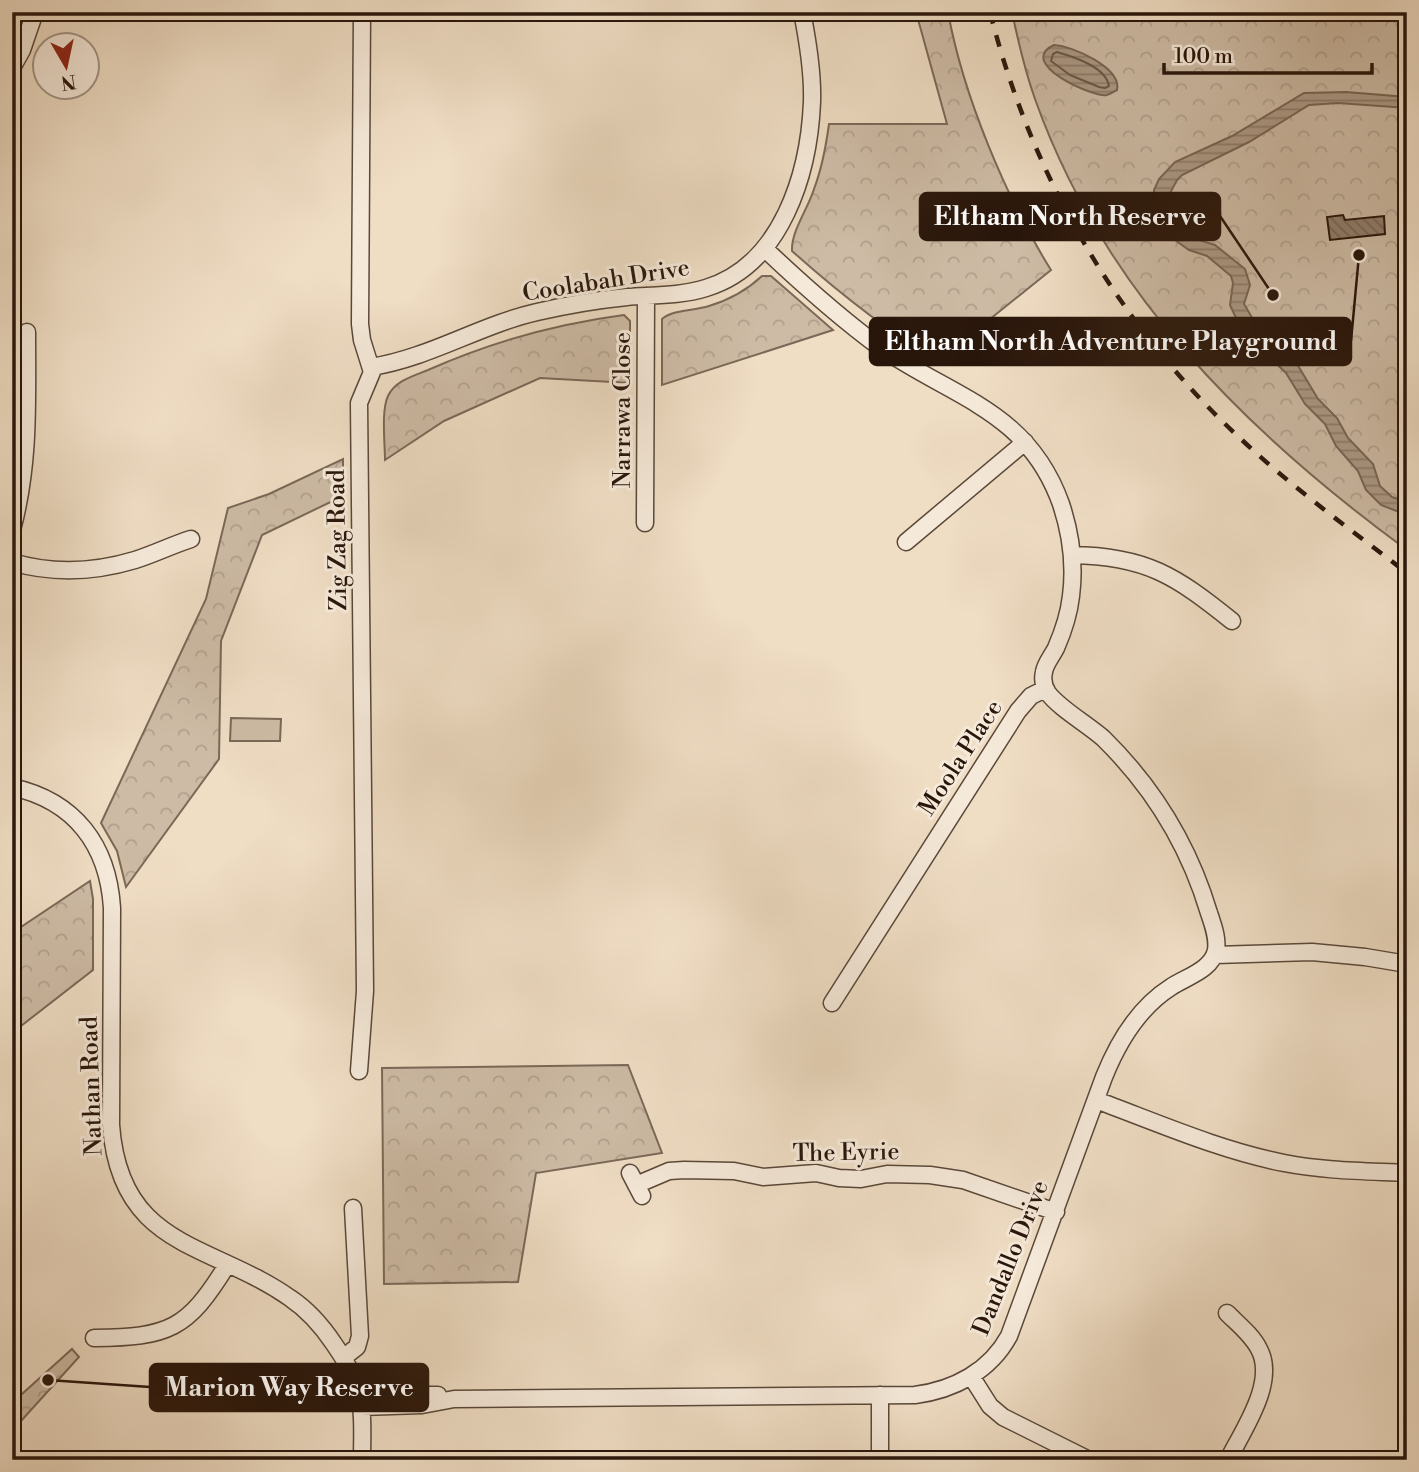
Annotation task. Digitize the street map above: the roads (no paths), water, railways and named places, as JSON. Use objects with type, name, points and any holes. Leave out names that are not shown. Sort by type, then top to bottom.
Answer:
[{"type":"street","points":[[12,68],[22,50],[35,12]]},
{"type":"street","points":[[362,12],[360,324],[362,340],[372,367]]},
{"type":"street","name":"Coolabah Drive","points":[[372,367],[399,362],[484,328],[536,312],[591,302],[680,294],[715,285],[748,267],[765,249],[782,220],[794,192],[809,131],[811,72],[802,12]]},
{"type":"street","points":[[765,249],[823,302],[881,347],[990,410],[1025,442],[1047,473],[1058,495],[1069,531],[1072,555],[1071,598],[1061,635],[1044,670],[1045,689],[1112,747],[1167,817],[1201,887],[1216,938],[1215,956],[1329,953],[1407,964]]},
{"type":"street","name":"Narrawa Close","points":[[645,523],[646,296]]},
{"type":"street","points":[[12,530],[21,496],[26,460],[27,332]]},
{"type":"street","name":"Zig Zag Road","points":[[359,1071],[365,991],[359,403],[371,376],[372,367]]},
{"type":"street","points":[[906,542],[1025,442]]},
{"type":"street","points":[[12,562],[49,569],[91,570],[134,561],[191,539]]},
{"type":"street","points":[[1072,555],[1111,557],[1152,567],[1187,586],[1232,621]]},
{"type":"street","name":"Moola Place","points":[[832,1003],[1018,711],[1031,696],[1045,689]]},
{"type":"street","name":"Nathan Road","points":[[12,786],[47,799],[79,822],[94,844],[107,875],[112,908],[111,1125],[120,1174],[132,1197],[160,1228],[187,1246],[291,1298],[320,1326],[343,1359],[360,1401]]},
{"type":"street","name":"Dandallo Drive","points":[[360,1401],[422,1405],[454,1399],[880,1395],[926,1393],[950,1387],[971,1376],[996,1355],[1009,1336],[1115,1052],[1135,1021],[1159,995],[1206,967],[1215,956]]},
{"type":"street","points":[[1096,1100],[1263,1158],[1325,1169],[1407,1173]]},
{"type":"street","name":"The Eyrie","points":[[636,1185],[669,1171],[684,1170],[734,1171],[763,1177],[816,1173],[860,1180],[887,1174],[930,1175],[963,1180],[1056,1212]]},
{"type":"street","points":[[343,1359],[356,1347],[360,1336],[353,1208]]},
{"type":"street","points":[[94,1338],[140,1336],[174,1325],[203,1302],[227,1265]]},
{"type":"street","points":[[1227,1313],[1260,1350],[1265,1376],[1260,1393],[1228,1460]]},
{"type":"street","points":[[971,1376],[990,1406],[1003,1417],[1089,1460]]},
{"type":"street","points":[[880,1395],[880,1460]]},
{"type":"street","points":[[360,1401],[362,1460]]},
{"type":"water","points":[[1054,45],[1073,49],[1104,66],[1117,82],[1117,90],[1107,95],[1099,94],[1061,78],[1050,70],[1044,61],[1045,52]]},
{"type":"water","points":[[1346,92],[1407,97],[1407,108],[1338,103],[1309,105],[1249,142],[1182,175],[1169,195],[1170,205],[1174,216],[1192,238],[1215,245],[1245,269],[1250,285],[1244,304],[1257,326],[1297,364],[1318,399],[1337,418],[1348,438],[1373,464],[1380,486],[1392,497],[1407,502],[1407,515],[1381,505],[1366,490],[1358,471],[1336,446],[1325,424],[1305,404],[1286,373],[1253,341],[1236,318],[1230,305],[1233,283],[1231,276],[1207,256],[1189,250],[1175,240],[1162,219],[1154,197],[1159,179],[1175,162],[1232,136],[1304,93]]},
{"type":"railway","points":[[990,12],[1029,132],[1055,189],[1085,244],[1156,348],[1197,396],[1261,458],[1407,573]]},
{"type":"place","name":"Eltham North Adventure Playground","points":[[1359,255]]},
{"type":"place","name":"Eltham North Reserve","points":[[1273,295]]},
{"type":"place","name":"Marion Way Reserve","points":[[48,1380]]}]
